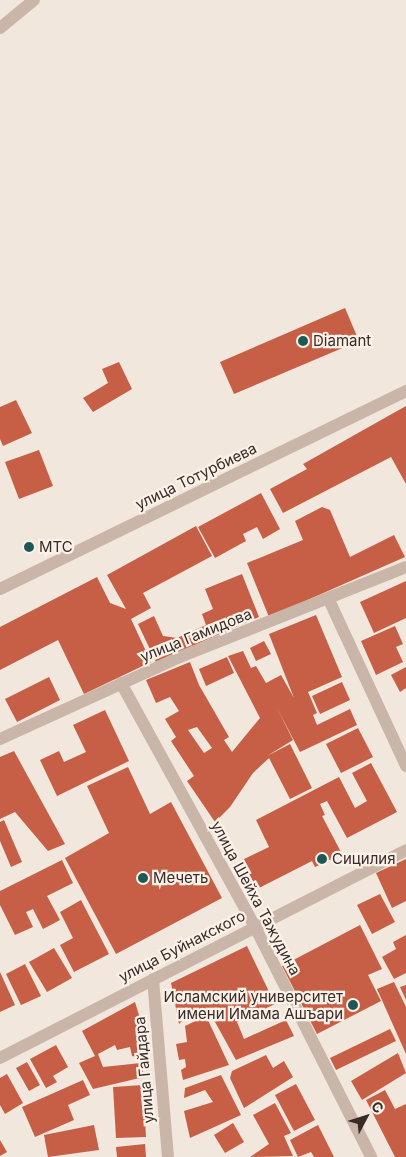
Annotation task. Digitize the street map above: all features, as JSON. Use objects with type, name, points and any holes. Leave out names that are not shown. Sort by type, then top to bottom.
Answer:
[{"type":"street","points":[[0,28],[34,0]]},
{"type":"street","name":"улица Тотурбиева","points":[[0,589],[406,391]]},
{"type":"street","name":"улица Гамидова","points":[[0,739],[121,683],[329,600],[406,567]]},
{"type":"street","points":[[329,600],[406,766]]},
{"type":"street","name":"улица Шейха Тажудина","points":[[121,683],[255,927],[371,1157]]},
{"type":"street","name":"улица Буйнакского","points":[[0,1058],[406,850]]},
{"type":"street","name":"улица Гайдара","points":[[153,979],[168,1157]]},
{"type":"building","points":[[345,308],[359,341],[234,394],[220,362]]},
{"type":"building","points":[[119,362],[132,389],[93,412],[83,398],[108,383],[102,369]]},
{"type":"building","points":[[16,400],[32,433],[3,446],[0,439],[0,407]]},
{"type":"building","points":[[406,406],[406,484],[391,457],[283,513],[270,489],[307,469],[303,464]]},
{"type":"building","points":[[39,450],[53,486],[19,499],[5,462]]},
{"type":"building","points":[[261,493],[280,529],[263,539],[257,527],[243,534],[246,541],[215,558],[198,527]]},
{"type":"building","points":[[322,507],[330,510],[350,557],[394,535],[405,557],[269,617],[247,563],[303,540],[295,521]]},
{"type":"building","points":[[196,526],[212,556],[143,593],[151,608],[131,619],[151,662],[84,694],[58,640],[0,670],[0,627],[97,577],[110,603],[126,609],[107,575]]},
{"type":"building","points":[[242,574],[259,617],[156,662],[138,624],[154,616],[163,636],[177,638],[206,625],[202,614],[213,609],[205,589]]},
{"type":"building","points":[[406,581],[406,618],[374,633],[360,602]]},
{"type":"building","points":[[316,615],[342,677],[308,692],[317,713],[313,715],[317,725],[350,709],[357,725],[300,752],[277,708],[293,740],[267,756],[290,744],[312,788],[290,799],[269,758],[253,773],[230,807],[215,822],[187,781],[194,776],[171,741],[176,737],[165,719],[179,711],[170,697],[156,703],[146,680],[190,662],[199,685],[229,737],[224,740],[232,752],[260,718],[228,656],[243,651],[251,668],[256,666],[266,683],[281,675],[294,698],[269,634]],"holes":[[[197,727],[212,748],[204,753],[188,730]]]},
{"type":"building","points":[[395,626],[403,644],[396,647],[403,662],[376,675],[361,641]]},
{"type":"building","points":[[264,641],[271,654],[256,661],[250,648]]},
{"type":"building","points":[[227,657],[234,673],[206,686],[199,669]]},
{"type":"building","points":[[406,667],[406,688],[400,692],[391,675]]},
{"type":"building","points":[[49,677],[60,700],[17,722],[5,699]]},
{"type":"building","points":[[342,682],[350,700],[320,714],[312,696]]},
{"type":"building","points":[[105,710],[129,761],[57,796],[40,760],[59,751],[64,762],[86,752],[73,725]]},
{"type":"building","points":[[358,728],[373,757],[341,773],[326,744]]},
{"type":"building","points":[[14,751],[65,844],[48,851],[15,812],[0,819],[0,757]]},
{"type":"building","points":[[371,763],[397,812],[347,838],[327,801],[320,804],[325,815],[322,816],[342,854],[315,867],[312,861],[257,889],[242,860],[269,847],[256,820],[339,777],[355,808],[367,801],[352,773]]},
{"type":"building","name":"Мечеть","points":[[128,767],[150,814],[171,802],[222,898],[116,954],[65,858],[109,833],[87,786]]},
{"type":"building","points":[[4,820],[22,862],[11,867],[0,841],[0,822]]},
{"type":"building","points":[[406,859],[406,901],[392,908],[376,873]]},
{"type":"building","points":[[62,860],[73,883],[47,896],[60,920],[43,929],[33,909],[26,912],[33,927],[15,935],[0,905],[0,891]]},
{"type":"building","points":[[380,894],[395,922],[372,934],[357,905]]},
{"type":"building","points":[[81,900],[109,954],[74,972],[60,945],[73,938],[60,912]]},
{"type":"building","points":[[360,925],[382,969],[368,975],[381,1001],[317,1034],[282,966]]},
{"type":"building","points":[[406,935],[406,973],[394,979],[382,957],[396,949],[393,942]]},
{"type":"building","points":[[247,946],[275,1004],[237,1022],[244,1039],[286,1020],[294,1036],[236,1060],[209,1011],[185,1018],[179,1024],[171,983]]},
{"type":"building","points":[[54,948],[72,978],[47,992],[29,962]]},
{"type":"building","points":[[25,964],[41,996],[21,1005],[6,974]]},
{"type":"building","points":[[0,972],[15,1005],[0,1012]]},
{"type":"building","points":[[394,982],[406,1007],[406,1054],[377,989]]},
{"type":"building","points":[[406,985],[406,1000],[400,987]]},
{"type":"building","points":[[135,1002],[146,1038],[143,1058],[132,1056],[130,1047],[117,1050],[115,1045],[98,1054],[103,1067],[141,1063],[144,1077],[93,1089],[79,1063],[95,1056],[82,1031]]},
{"type":"building","points":[[206,1016],[229,1065],[183,1080],[181,1070],[186,1067],[185,1059],[179,1060],[176,1044],[187,1042],[185,1026]]},
{"type":"building","points":[[390,1029],[396,1041],[336,1070],[330,1058]]},
{"type":"building","points":[[56,1045],[68,1067],[53,1076],[57,1082],[46,1088],[30,1059]]},
{"type":"building","points":[[398,1053],[406,1073],[362,1100],[351,1081]]},
{"type":"building","points":[[266,1055],[273,1068],[284,1061],[293,1077],[244,1108],[230,1078],[232,1071]]},
{"type":"building","points":[[27,1062],[40,1085],[29,1091],[16,1068]]},
{"type":"building","points":[[7,1074],[23,1103],[5,1114],[0,1105],[0,1078]]},
{"type":"building","points":[[221,1075],[241,1115],[190,1138],[184,1111],[213,1102],[205,1090],[184,1098],[185,1088]]},
{"type":"building","points":[[83,1080],[90,1095],[68,1105],[74,1120],[35,1137],[22,1107]]},
{"type":"building","points":[[296,1084],[315,1120],[294,1131],[275,1095]]},
{"type":"building","points":[[143,1085],[146,1137],[116,1138],[113,1087]]},
{"type":"building","points":[[385,1090],[395,1109],[406,1104],[406,1157],[395,1157],[366,1100]]},
{"type":"building","points":[[275,1103],[291,1133],[284,1136],[293,1156],[250,1157],[269,1144],[253,1115]]},
{"type":"building","points":[[233,1123],[244,1142],[225,1153],[214,1135]]},
{"type":"building","points":[[94,1125],[99,1150],[48,1157],[44,1135]]},
{"type":"building","points":[[318,1125],[334,1157],[314,1157],[311,1152],[298,1157],[290,1140]]},
{"type":"building","points":[[0,1140],[7,1152],[0,1156]]},
{"type":"building","points":[[145,1144],[146,1157],[117,1157],[116,1147]]},
{"type":"place","name":"Diamant","points":[[303,341]]},
{"type":"place","name":"МТС","points":[[29,547]]},
{"type":"place","name":"Сицилия","points":[[322,859]]},
{"type":"place","name":"Мечеть","points":[[143,878]]},
{"type":"place","name":"Исламский университет имени Имама Ашъари","points":[[353,1005]]}]
